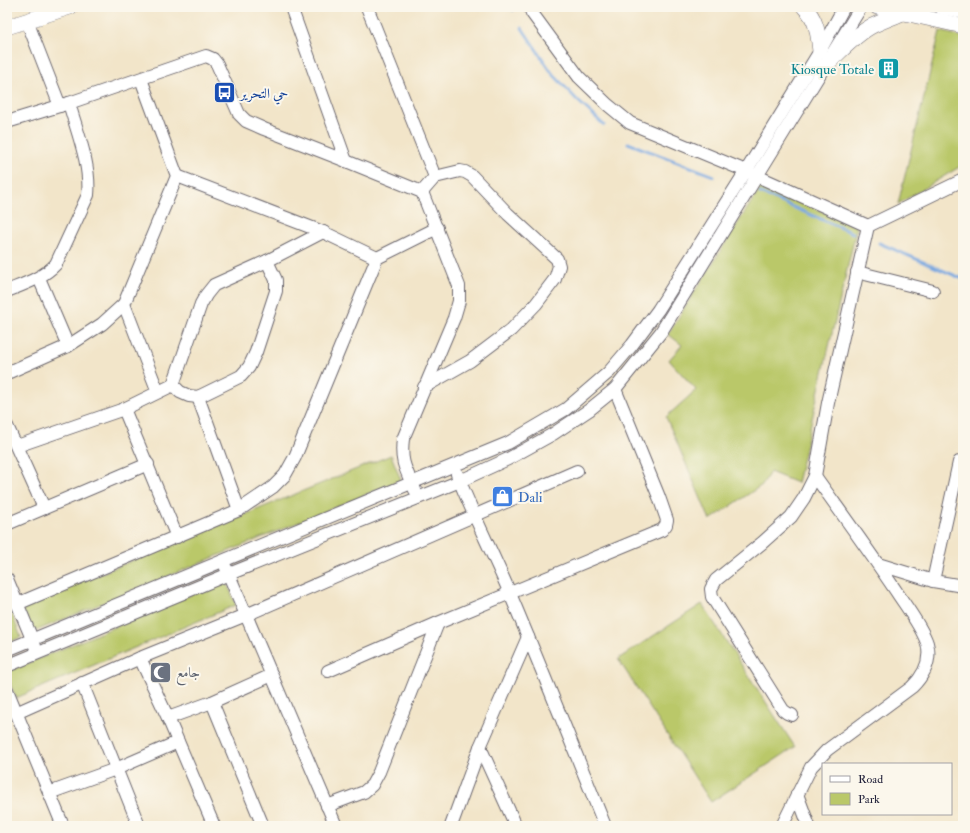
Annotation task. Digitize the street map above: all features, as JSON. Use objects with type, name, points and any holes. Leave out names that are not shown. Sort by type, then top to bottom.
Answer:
[{"type":"main road","points":[[7,27],[70,7]]},
{"type":"main road","points":[[804,7],[810,12],[815,21],[820,51]]},
{"type":"main road","points":[[877,7],[963,26]]},
{"type":"main road","points":[[942,7],[963,11]]},
{"type":"main road","points":[[825,66],[855,38],[884,20],[905,12]]},
{"type":"street","points":[[367,7],[435,177]]},
{"type":"street","points":[[530,7],[532,13],[579,77],[608,105],[630,123],[746,171],[868,226]]},
{"type":"street","points":[[7,650],[412,484],[508,443],[566,409],[609,372],[632,345],[658,310],[820,51],[844,7]]},
{"type":"street","points":[[7,666],[229,574],[460,481],[508,459],[553,434],[589,410],[615,389],[661,332],[758,177],[861,7]]},
{"type":"street","points":[[292,10],[346,161]]},
{"type":"street","points":[[7,291],[39,278],[49,272],[56,264],[88,194],[89,182],[88,170],[64,104],[27,21]]},
{"type":"street","points":[[7,122],[141,79],[206,56],[213,59],[218,64],[239,114],[246,121],[422,192],[458,286],[459,301],[454,318],[403,439],[401,453],[404,466],[418,497]]},
{"type":"street","points":[[7,373],[68,346],[102,324],[124,304],[177,176],[141,79]]},
{"type":"street","points":[[422,192],[435,177],[460,171],[465,172],[472,176],[508,214],[557,259],[559,266],[555,279],[536,304],[512,330],[470,361],[424,387]]},
{"type":"street","points":[[177,176],[324,232],[377,258]]},
{"type":"street","points":[[868,226],[963,180]]},
{"type":"street","points":[[792,714],[783,710],[712,597],[711,589],[716,580],[762,543],[791,517],[804,498],[815,476],[828,402],[868,226]]},
{"type":"street","points":[[17,604],[238,510],[273,487],[285,475],[295,457],[377,258],[437,228]]},
{"type":"street","points":[[17,446],[124,409],[173,385],[201,304],[206,294],[214,285],[267,261],[324,232]]},
{"type":"street","points":[[173,385],[180,392],[189,396],[198,397],[241,376],[249,367],[256,352],[276,291],[276,280],[267,261]]},
{"type":"street","points":[[857,272],[933,291]]},
{"type":"street","points":[[39,278],[68,346]]},
{"type":"street","points":[[124,304],[158,392]]},
{"type":"street","points":[[328,671],[438,623],[662,530],[666,525],[667,520],[615,389]]},
{"type":"street","points":[[198,397],[238,510]]},
{"type":"street","points":[[124,409],[177,537]]},
{"type":"street","points":[[7,426],[44,508]]},
{"type":"street","points":[[933,581],[959,462]]},
{"type":"street","points":[[7,524],[148,464]]},
{"type":"street","points":[[454,465],[473,515],[510,593],[605,826]]},
{"type":"street","points":[[16,713],[82,683],[246,615],[577,471]]},
{"type":"street","points":[[782,826],[811,766],[827,750],[912,687],[921,678],[926,668],[928,656],[927,644],[914,617],[815,476]]},
{"type":"street","points":[[223,561],[336,826]]},
{"type":"street","points":[[878,564],[933,581],[963,586]]},
{"type":"street","points":[[7,579],[38,653]]},
{"type":"street","points":[[327,806],[364,792],[372,785],[438,623]]},
{"type":"street","points":[[451,826],[480,747],[528,637]]},
{"type":"street","points":[[140,658],[168,718],[214,826]]},
{"type":"street","points":[[168,718],[212,702],[272,675]]},
{"type":"street","points":[[82,683],[139,826]]},
{"type":"street","points":[[7,690],[63,826]]},
{"type":"street","points":[[212,702],[263,826]]},
{"type":"street","points":[[49,793],[116,768],[178,742]]},
{"type":"street","points":[[480,747],[516,826]]},
{"type":"street","points":[[797,794],[810,826]]},
{"type":"green space","points":[[940,31],[963,37],[963,158],[961,166],[898,204]]},
{"type":"green space","points":[[762,185],[857,227],[797,483],[770,472],[762,485],[710,520],[666,417],[696,390],[669,360],[682,345],[668,334]]},
{"type":"green space","points":[[391,455],[401,480],[33,632],[21,606]]},
{"type":"green space","points":[[226,580],[236,605],[16,698],[7,676],[7,672]]},
{"type":"green space","points":[[702,604],[795,747],[711,802],[618,659]]},
{"type":"green space","points":[[10,609],[21,637],[7,643],[7,610]]},
{"type":"waterway","points":[[522,28],[552,73],[577,100],[604,125]]},
{"type":"waterway","points":[[628,143],[714,176]]},
{"type":"waterway","points":[[760,193],[853,233]]},
{"type":"waterway","points":[[879,243],[963,279]]},
{"type":"place","name":"Kiosque Totale","points":[[889,69]]},
{"type":"place","name":"حي التحرير","points":[[225,93]]},
{"type":"place","name":"Dali","points":[[503,497]]},
{"type":"place","name":"جامع","points":[[160,672]]}]
